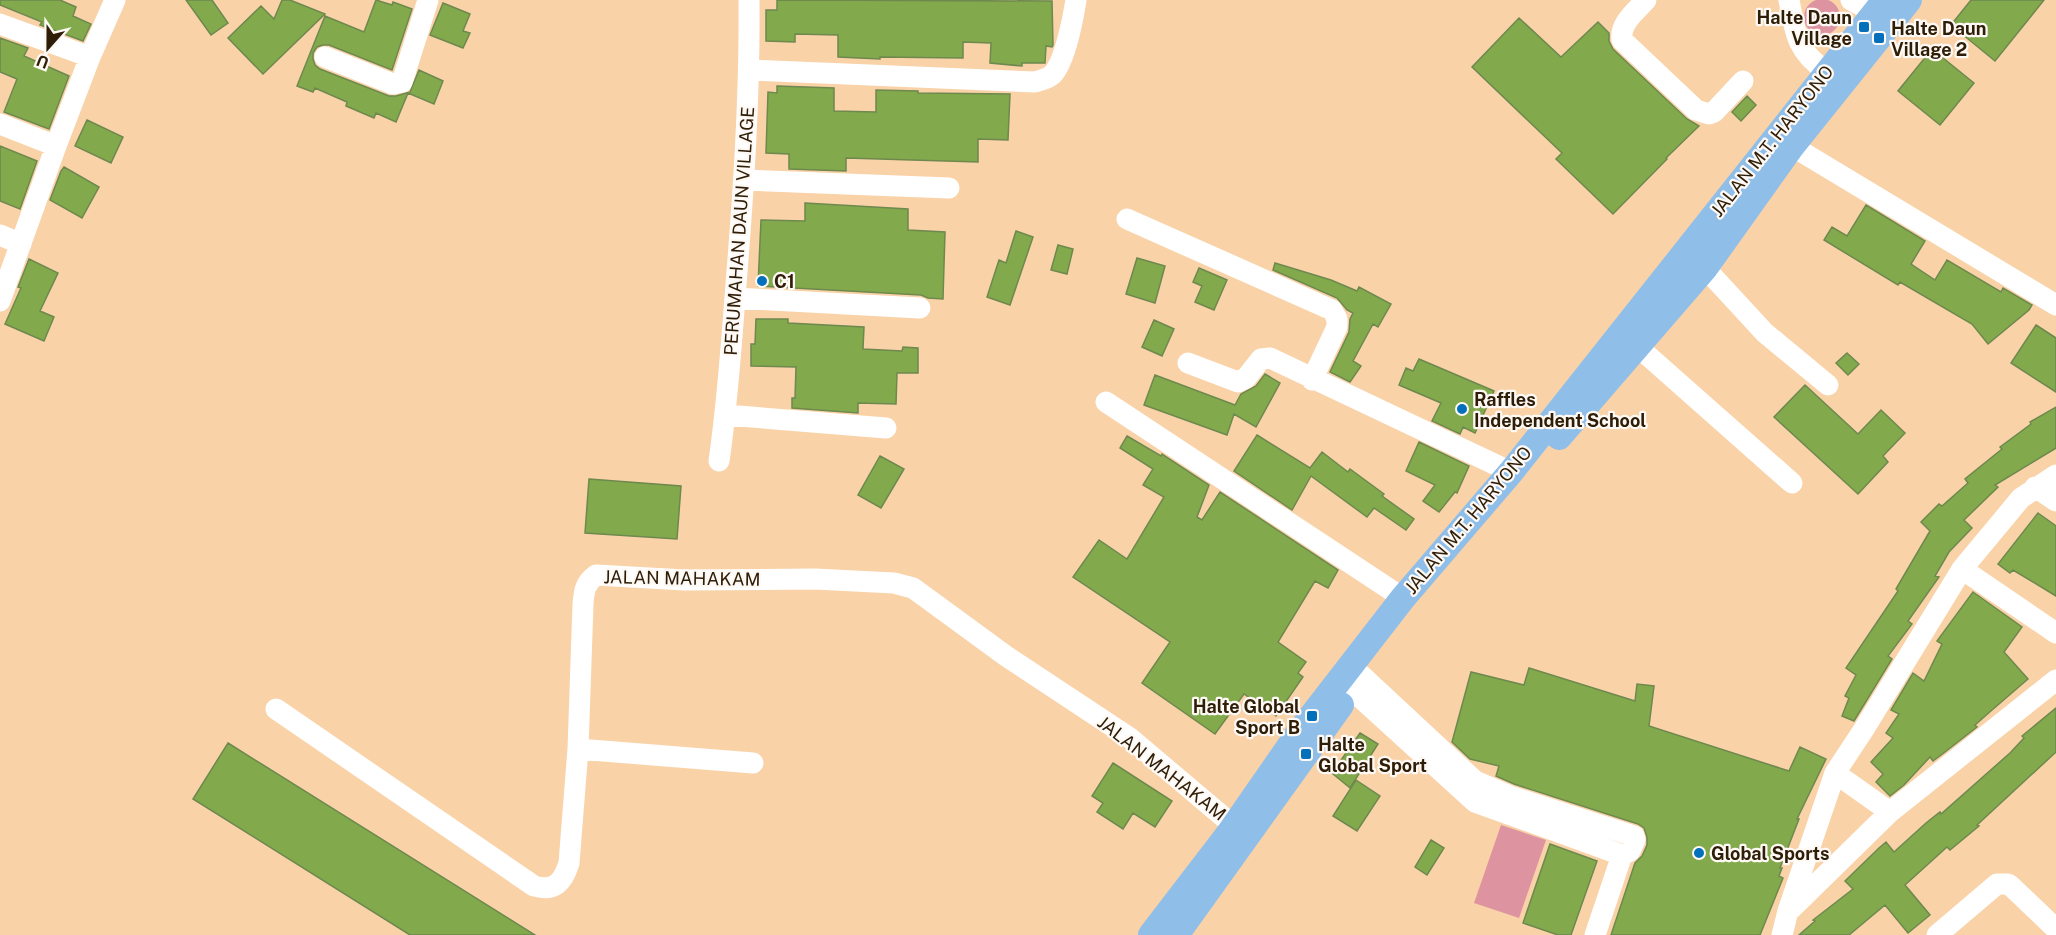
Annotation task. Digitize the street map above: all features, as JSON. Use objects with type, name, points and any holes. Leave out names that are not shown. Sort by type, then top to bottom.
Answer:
[{"type":"main road","name":"JALAN M.T. HARYONO","points":[[1151,935],[1225,852],[1438,577],[1705,268],[1792,146],[1834,77],[1883,12],[1909,0]]},
{"type":"main road","name":"JALAN M.T. HARYONO","points":[[1178,934],[1225,852],[1234,826],[1300,731],[1403,598],[1511,472],[1788,123],[1834,77]]},
{"type":"street","points":[[0,301],[90,57],[115,0]]},
{"type":"street","points":[[325,57],[393,84],[402,82],[428,0]]},
{"type":"street","name":"PERUMAHAN DAUN VILLAGE","points":[[719,461],[726,415],[745,180],[750,70],[749,0]]},
{"type":"street","points":[[750,70],[1035,82],[1046,79],[1054,73],[1070,35],[1076,0]]},
{"type":"street","points":[[1646,0],[1620,32],[1622,40],[1696,110],[1708,114],[1714,112],[1743,81]]},
{"type":"street","points":[[1789,0],[1801,49],[1834,77]]},
{"type":"street","points":[[1851,0],[1883,12]]},
{"type":"street","points":[[0,24],[90,57]]},
{"type":"street","points":[[0,124],[56,146]]},
{"type":"street","points":[[1792,146],[2056,305]]},
{"type":"street","points":[[745,180],[949,188]]},
{"type":"street","points":[[1127,219],[1332,310],[1337,319],[1336,327],[1312,380]]},
{"type":"street","points":[[0,235],[21,244]]},
{"type":"street","points":[[1705,268],[1766,333],[1828,386]]},
{"type":"street","points":[[735,298],[920,308]]},
{"type":"street","points":[[1637,346],[1792,483]]},
{"type":"street","points":[[1188,363],[1238,382],[1246,378],[1261,359],[1270,358],[1312,380],[1511,472]]},
{"type":"street","points":[[1106,402],[1403,598]]},
{"type":"street","points":[[726,415],[886,428]]},
{"type":"street","points":[[1782,935],[1834,772],[1864,729],[1962,569],[2020,498],[2056,475]]},
{"type":"street","points":[[2035,487],[2056,501]]},
{"type":"street","points":[[1962,569],[2056,633]]},
{"type":"street","name":"JALAN MAHAKAM","points":[[276,709],[534,886],[544,889],[554,886],[565,875],[569,863],[578,749],[583,604],[585,589],[590,580],[596,575],[685,580],[815,579],[894,583],[913,588],[1006,656],[1130,738],[1234,826]]},
{"type":"street","points":[[1788,911],[1890,812],[2056,680]]},
{"type":"street","points":[[1356,683],[1463,780],[1475,780],[1502,802],[1634,836],[1635,840],[1630,851],[1622,855],[1594,935]]},
{"type":"street","points":[[578,749],[753,763]]},
{"type":"street","points":[[1834,772],[1890,812]]},
{"type":"street","points":[[1937,935],[1997,884],[2003,883],[2012,886],[2056,930]]},
{"type":"shaded area","points":[[1822,-1],[1835,4],[1840,17],[1835,30],[1822,35],[1809,30],[1804,17],[1809,4]]},
{"type":"shaded area","points":[[1501,825],[1546,840],[1519,918],[1474,903]]},
{"type":"building","points":[[0,0],[60,0],[76,7],[73,16],[91,24],[83,41],[40,25],[42,22],[0,5]]},
{"type":"building","points":[[186,0],[212,0],[228,23],[211,35]]},
{"type":"building","points":[[282,0],[290,0],[325,14],[263,74],[228,38],[261,6],[274,19]]},
{"type":"building","points":[[376,0],[392,5],[393,2],[412,9],[392,70],[329,45],[317,47],[313,53],[313,59],[315,65],[320,69],[389,96],[410,92],[419,70],[443,81],[434,104],[408,93],[396,122],[376,113],[374,118],[346,106],[347,102],[315,88],[313,92],[297,86],[325,16],[364,32]]},
{"type":"building","points":[[777,0],[1052,1],[1053,45],[1052,47],[1046,46],[1045,63],[1022,63],[1022,66],[990,63],[991,43],[963,42],[963,58],[838,57],[838,35],[795,34],[795,42],[766,41],[766,10],[777,10]]},
{"type":"building","points":[[1971,0],[2044,0],[1995,61],[1951,25]]},
{"type":"building","points":[[443,3],[470,14],[463,31],[470,33],[463,48],[430,35]]},
{"type":"building","points":[[1519,18],[1561,57],[1598,22],[1609,33],[1609,41],[1613,49],[1687,119],[1699,126],[1613,214],[1556,159],[1562,153],[1472,67]]},
{"type":"building","points":[[0,38],[28,48],[24,56],[69,76],[49,129],[4,112],[17,79],[0,72]]},
{"type":"building","points":[[1932,49],[1974,83],[1940,125],[1898,91]]},
{"type":"building","points":[[777,86],[834,88],[834,111],[876,112],[876,90],[1010,94],[1008,140],[978,139],[978,162],[846,158],[846,171],[789,169],[789,154],[766,153],[768,92],[777,93]]},
{"type":"building","points":[[1747,96],[1756,105],[1741,121],[1732,112]]},
{"type":"building","points":[[87,120],[123,137],[111,163],[75,146]]},
{"type":"building","points":[[0,146],[37,161],[20,209],[0,201]]},
{"type":"building","points":[[64,167],[99,187],[82,218],[50,200]]},
{"type":"building","points":[[805,203],[908,209],[908,230],[945,232],[943,299],[921,295],[758,286],[761,220],[805,221]]},
{"type":"building","points":[[1866,205],[1925,241],[1911,264],[1935,280],[1947,260],[2001,292],[2003,288],[2032,305],[2029,310],[1988,344],[1972,324],[1900,282],[1898,285],[1824,240],[1832,227],[1847,236]]},
{"type":"building","points":[[1016,231],[1033,237],[1010,305],[987,297],[999,260],[1006,263]]},
{"type":"building","points":[[1058,245],[1073,249],[1067,274],[1051,270]]},
{"type":"building","points":[[1137,258],[1165,266],[1155,303],[1126,294]]},
{"type":"building","points":[[29,259],[58,273],[40,311],[54,317],[44,341],[5,324],[21,288],[18,287]]},
{"type":"building","points":[[1275,263],[1331,280],[1357,291],[1359,287],[1391,304],[1378,327],[1373,324],[1353,361],[1361,366],[1350,382],[1330,372],[1349,332],[1353,313],[1347,310],[1337,298],[1273,270]]},
{"type":"building","points":[[1199,268],[1227,280],[1214,310],[1195,302],[1202,286],[1193,282]]},
{"type":"building","points":[[756,319],[788,319],[788,323],[864,327],[863,349],[902,351],[903,347],[918,348],[918,373],[897,373],[896,404],[858,403],[858,413],[792,408],[792,398],[795,398],[796,367],[751,366],[751,344],[755,344]]},
{"type":"building","points":[[1154,320],[1174,329],[1162,356],[1142,347]]},
{"type":"building","points":[[2036,325],[2056,338],[2056,392],[2011,363]]},
{"type":"building","points":[[1847,353],[1859,364],[1848,375],[1836,363]]},
{"type":"building","name":"Raffles Independent School","points":[[1419,359],[1494,391],[1475,433],[1463,427],[1460,434],[1432,421],[1441,403],[1399,385],[1406,368],[1413,371]]},
{"type":"building","points":[[1265,374],[1280,383],[1256,427],[1234,414],[1227,435],[1144,405],[1155,375],[1235,405],[1241,394],[1256,386]]},
{"type":"building","points":[[1805,385],[1858,434],[1881,410],[1905,433],[1883,456],[1888,462],[1858,494],[1774,417]]},
{"type":"building","points":[[2056,407],[2056,448],[1995,485],[1998,487],[1964,520],[1972,528],[1949,552],[1935,576],[1939,577],[1908,621],[1912,624],[1888,656],[1892,659],[1854,721],[1842,716],[1849,698],[1845,696],[1856,675],[1846,668],[1898,591],[1896,589],[1930,531],[1921,522],[1939,504],[1942,506],[1968,483],[1965,479],[2002,449],[2000,447],[2031,424],[2030,422]]},
{"type":"building","points":[[1257,435],[1310,468],[1322,452],[1348,472],[1350,469],[1414,519],[1406,530],[1374,508],[1367,517],[1311,476],[1292,510],[1234,471]]},
{"type":"building","points":[[1127,436],[1161,456],[1162,454],[1209,485],[1197,517],[1202,520],[1220,492],[1338,570],[1328,588],[1315,581],[1278,642],[1306,662],[1298,673],[1303,677],[1276,716],[1244,694],[1215,734],[1142,683],[1170,642],[1073,577],[1099,540],[1127,559],[1164,497],[1143,485],[1153,469],[1120,448]]},
{"type":"building","points":[[1419,442],[1469,466],[1457,493],[1455,492],[1439,512],[1423,501],[1435,485],[1406,471]]},
{"type":"building","points":[[880,456],[904,469],[881,508],[858,495]]},
{"type":"building","points":[[589,479],[681,486],[677,539],[585,533]]},
{"type":"building","points":[[2038,513],[2056,526],[2056,596],[2013,570],[2010,573],[1998,564]]},
{"type":"building","points":[[1973,592],[2022,627],[2004,652],[2028,679],[1975,725],[1977,727],[1933,761],[1930,757],[1904,785],[1890,796],[1876,782],[1883,774],[1871,762],[1893,738],[1886,733],[1899,714],[1891,710],[1913,673],[1924,681],[1942,644],[1937,641]]},
{"type":"building","points":[[1529,668],[1635,701],[1637,684],[1654,686],[1649,726],[1789,771],[1800,747],[1826,759],[1797,819],[1799,819],[1780,868],[1782,868],[1779,876],[1783,878],[1760,935],[1611,935],[1635,863],[1642,856],[1647,845],[1644,828],[1496,776],[1499,766],[1470,759],[1452,742],[1471,672],[1524,685]]},
{"type":"building","points":[[2056,708],[2056,752],[1977,825],[1979,826],[1950,850],[1947,847],[1905,885],[1930,915],[1908,933],[1885,905],[1849,935],[1799,935],[1815,921],[1813,920],[1853,889],[1845,881],[1879,848],[1886,842],[1894,852],[2010,753],[2024,738],[2022,736]]},
{"type":"building","points":[[1360,733],[1378,744],[1350,788],[1332,773]]},
{"type":"building","points":[[228,743],[535,935],[410,935],[193,799]]},
{"type":"building","points":[[1113,763],[1172,801],[1155,827],[1133,813],[1123,829],[1097,812],[1103,803],[1092,796]]},
{"type":"building","points":[[1356,780],[1380,796],[1357,831],[1333,816]]},
{"type":"building","points":[[1431,840],[1444,848],[1427,875],[1415,867]]},
{"type":"building","points":[[1550,844],[1597,861],[1571,935],[1558,935],[1523,923]]},
{"type":"place","name":"Halte Daun Village","points":[[1864,27]]},
{"type":"place","name":"Halte Daun Village 2","points":[[1879,38]]},
{"type":"place","name":"C1","points":[[762,281]]},
{"type":"place","name":"Raffles Independent School","points":[[1462,409]]},
{"type":"place","name":"Halte Global Sport B","points":[[1312,716]]},
{"type":"place","name":"Halte Global Sport","points":[[1306,754]]},
{"type":"place","name":"Global Sports","points":[[1699,853]]}]
